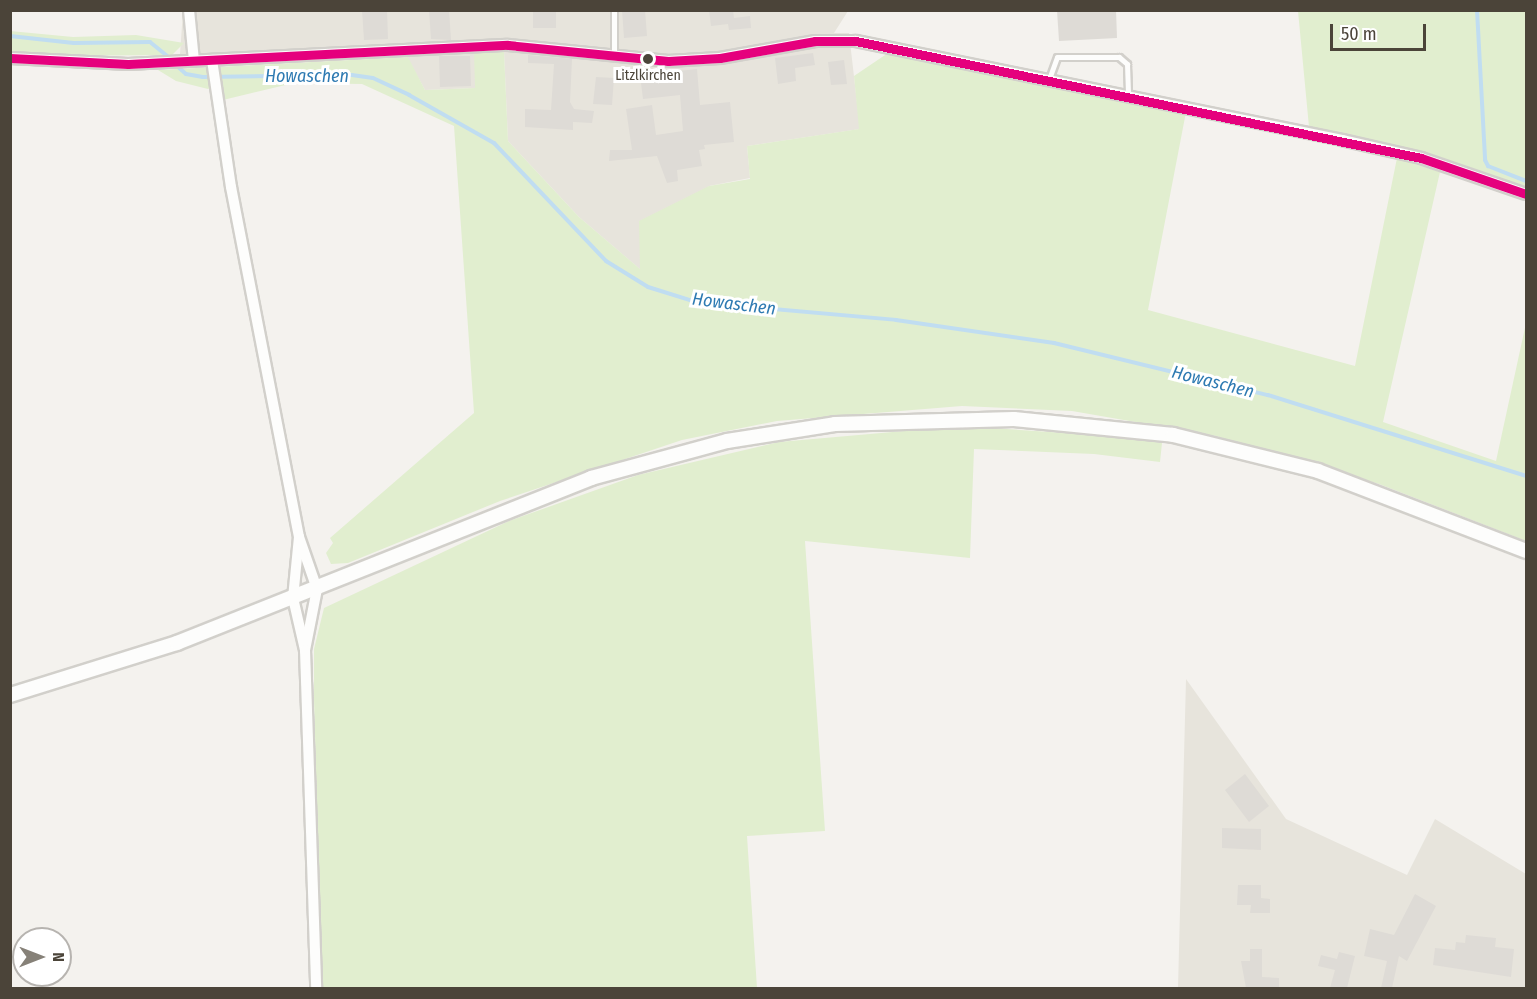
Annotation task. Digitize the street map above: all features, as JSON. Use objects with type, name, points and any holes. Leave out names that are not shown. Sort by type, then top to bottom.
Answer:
[{"type":"street","points":[[189,10],[190,61]]},
{"type":"street","points":[[10,58],[77,64],[190,61],[212,64],[507,45],[700,60],[834,39],[1049,79],[1421,158],[1527,194]]},
{"type":"street","points":[[212,64],[299,537],[317,588],[305,650]]},
{"type":"street","points":[[10,695],[177,643],[293,598],[503,511],[676,453],[780,430],[900,419],[1070,422],[1226,446],[1318,471],[1527,550]]},
{"type":"street","points":[[299,537],[293,598],[305,650],[316,988]]},
{"type":"lane","points":[[614,10],[614,54]]},
{"type":"lane","points":[[1049,79],[1058,57],[1119,57],[1127,64],[1128,96]]},
{"type":"shaded area","points":[[183,11],[848,11],[834,33],[849,33],[860,129],[747,146],[750,178],[709,186],[641,270],[579,217],[508,141],[504,51],[475,88],[425,90],[407,57],[179,68]]},
{"type":"shaded area","points":[[1186,679],[1286,819],[1407,875],[1435,819],[1526,874],[1526,988],[1178,988]]},
{"type":"green space","points":[[1298,11],[1526,11],[1526,188],[1399,147],[1309,127]]},
{"type":"green space","points":[[10,31],[73,37],[136,35],[184,43],[172,55],[41,56],[11,53]]},
{"type":"green space","points":[[474,51],[504,51],[508,141],[579,217],[640,269],[639,221],[709,186],[750,179],[747,146],[859,129],[854,76],[891,51],[1186,112],[1148,310],[1355,366],[1397,158],[1440,172],[1383,422],[1496,461],[1526,323],[1526,541],[1379,484],[1216,436],[1072,411],[962,406],[777,421],[682,440],[500,501],[348,563],[331,564],[326,553],[333,543],[330,538],[474,413],[454,126],[362,84],[294,83],[223,100],[219,83],[208,89],[176,81],[158,70],[408,57],[425,90],[475,88]]},
{"type":"green space","points":[[961,426],[1126,437],[1162,443],[1160,462],[1094,454],[974,449],[970,558],[805,541],[825,831],[747,836],[757,988],[322,988],[314,649],[324,608],[509,521],[638,475],[779,442]]},
{"type":"building","points":[[362,10],[387,10],[388,39],[364,40]]},
{"type":"building","points":[[429,10],[449,10],[451,40],[431,39]]},
{"type":"building","points":[[533,10],[556,10],[556,28],[533,28]]},
{"type":"building","points":[[622,10],[645,10],[647,36],[624,38]]},
{"type":"building","points":[[709,10],[733,10],[734,18],[750,16],[751,28],[729,30],[728,24],[711,26]]},
{"type":"building","points":[[1057,10],[1116,10],[1117,38],[1059,41]]},
{"type":"building","points":[[813,53],[815,65],[795,68],[796,81],[778,84],[775,58]]},
{"type":"building","points":[[528,55],[572,59],[570,102],[574,109],[594,111],[592,123],[573,122],[573,130],[525,127],[525,109],[551,110],[554,64],[528,63]]},
{"type":"building","points":[[439,56],[470,56],[471,86],[440,87]]},
{"type":"building","points":[[844,60],[847,84],[831,85],[828,62]]},
{"type":"building","points":[[697,69],[700,105],[730,102],[734,142],[704,145],[705,149],[699,150],[702,166],[677,170],[678,181],[667,183],[657,156],[609,161],[610,150],[632,150],[626,109],[652,105],[656,135],[683,131],[680,95],[643,99],[640,75]]},
{"type":"building","points":[[596,77],[614,78],[612,105],[593,104]]},
{"type":"building","points":[[1245,774],[1269,806],[1249,822],[1225,790]]},
{"type":"building","points":[[1222,828],[1261,829],[1261,850],[1222,848]]},
{"type":"building","points":[[1238,885],[1261,885],[1261,898],[1270,899],[1270,913],[1250,913],[1251,905],[1237,905]]},
{"type":"building","points":[[1415,894],[1436,906],[1407,961],[1399,956],[1392,988],[1381,988],[1387,961],[1364,956],[1370,929],[1394,935]]},
{"type":"building","points":[[1466,935],[1496,938],[1495,947],[1514,949],[1511,977],[1433,965],[1435,948],[1455,950],[1456,942],[1465,943]]},
{"type":"building","points":[[1250,949],[1262,949],[1262,977],[1279,978],[1279,988],[1246,988],[1241,961],[1250,961]]},
{"type":"building","points":[[1339,952],[1355,956],[1347,988],[1330,988],[1335,970],[1318,966],[1321,955],[1337,959]]},
{"type":"waterway","points":[[1477,10],[1485,160],[1488,166],[1526,181]]},
{"type":"waterway","name":"Howaschen","points":[[10,36],[74,43],[150,42],[171,59]]},
{"type":"waterway","name":"Howaschen","points":[[176,65],[186,74],[203,77],[352,75],[373,78],[409,95],[494,143],[606,261],[648,287],[696,302],[896,320],[1054,343],[1268,395],[1526,476]]},
{"type":"transit line","points":[[10,58],[128,64],[508,45],[668,61],[720,58],[815,41],[856,41],[1421,158],[1526,194]]},
{"type":"place","name":"Litzlkirchen","points":[[648,59]]}]
